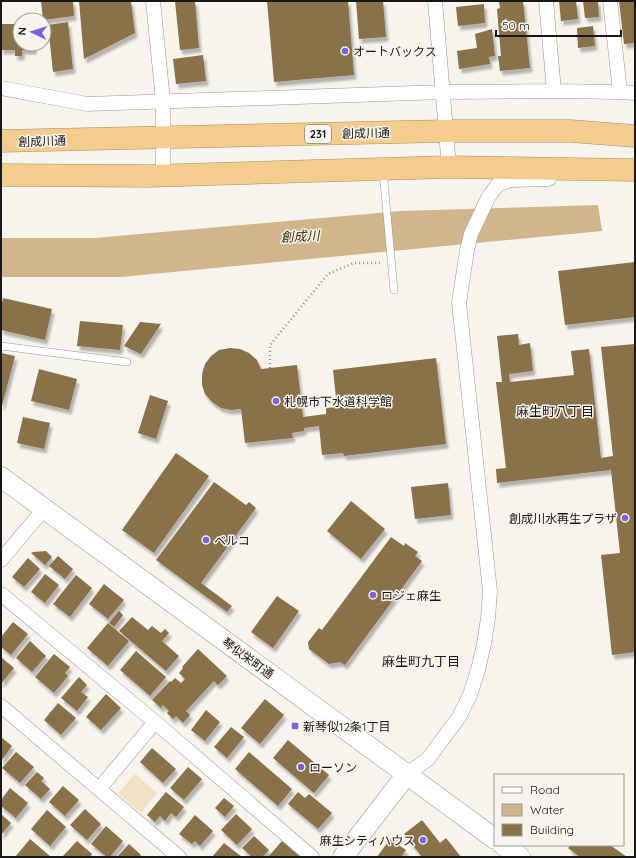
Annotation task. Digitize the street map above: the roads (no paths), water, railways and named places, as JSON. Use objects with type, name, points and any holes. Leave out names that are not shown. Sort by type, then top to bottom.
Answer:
[{"type":"highway","name":"創成川通","points":[[1,141],[446,131],[570,130],[635,136]]},
{"type":"highway","points":[[1,175],[163,175],[449,167],[635,171]]},
{"type":"main road","name":"琴似栄町通","points":[[1,477],[494,838]]},
{"type":"main road","points":[[343,857],[406,774]]},
{"type":"main road","points":[[505,846],[520,857]]},
{"type":"street","points":[[153,1],[163,101],[163,175]]},
{"type":"street","points":[[435,1],[444,92],[449,167]]},
{"type":"street","points":[[546,1],[554,91]]},
{"type":"street","points":[[610,1],[620,92]]},
{"type":"street","points":[[1,88],[87,104],[444,92],[554,91],[635,93]]},
{"type":"street","points":[[406,774],[428,759],[459,717],[470,695],[478,670],[488,618],[490,591],[459,303],[466,250],[471,234],[488,198],[498,184],[511,180],[579,178],[635,171]]},
{"type":"street","points":[[1,560],[44,509]]},
{"type":"street","points":[[1,594],[312,857]]},
{"type":"street","points":[[1,706],[179,857]]},
{"type":"street","points":[[99,789],[154,722]]},
{"type":"lane","points":[[383,169],[394,290]]},
{"type":"lane","points":[[1,346],[127,362]]},
{"type":"water","name":"創成川","points":[[598,205],[602,231],[121,277],[1,277],[1,238],[95,238],[401,211]]},
{"type":"place","name":"オートバックス","points":[[345,51]]},
{"type":"place","name":"札幌市下水道科学館","points":[[276,401]]},
{"type":"place","name":"創成川水再生プラザ","points":[[625,518]]},
{"type":"place","name":"ベルコ","points":[[206,540]]},
{"type":"place","name":"ロジェ麻生","points":[[373,595]]},
{"type":"place","name":"新琴似12条1丁目","points":[[295,726]]},
{"type":"place","name":"ローソン","points":[[301,767]]},
{"type":"place","name":"麻生シティハウス","points":[[423,840]]},
{"type":"district","name":"麻生町八丁目","points":[[555,411]]},
{"type":"district","name":"麻生町九丁目","points":[[421,661]]}]
